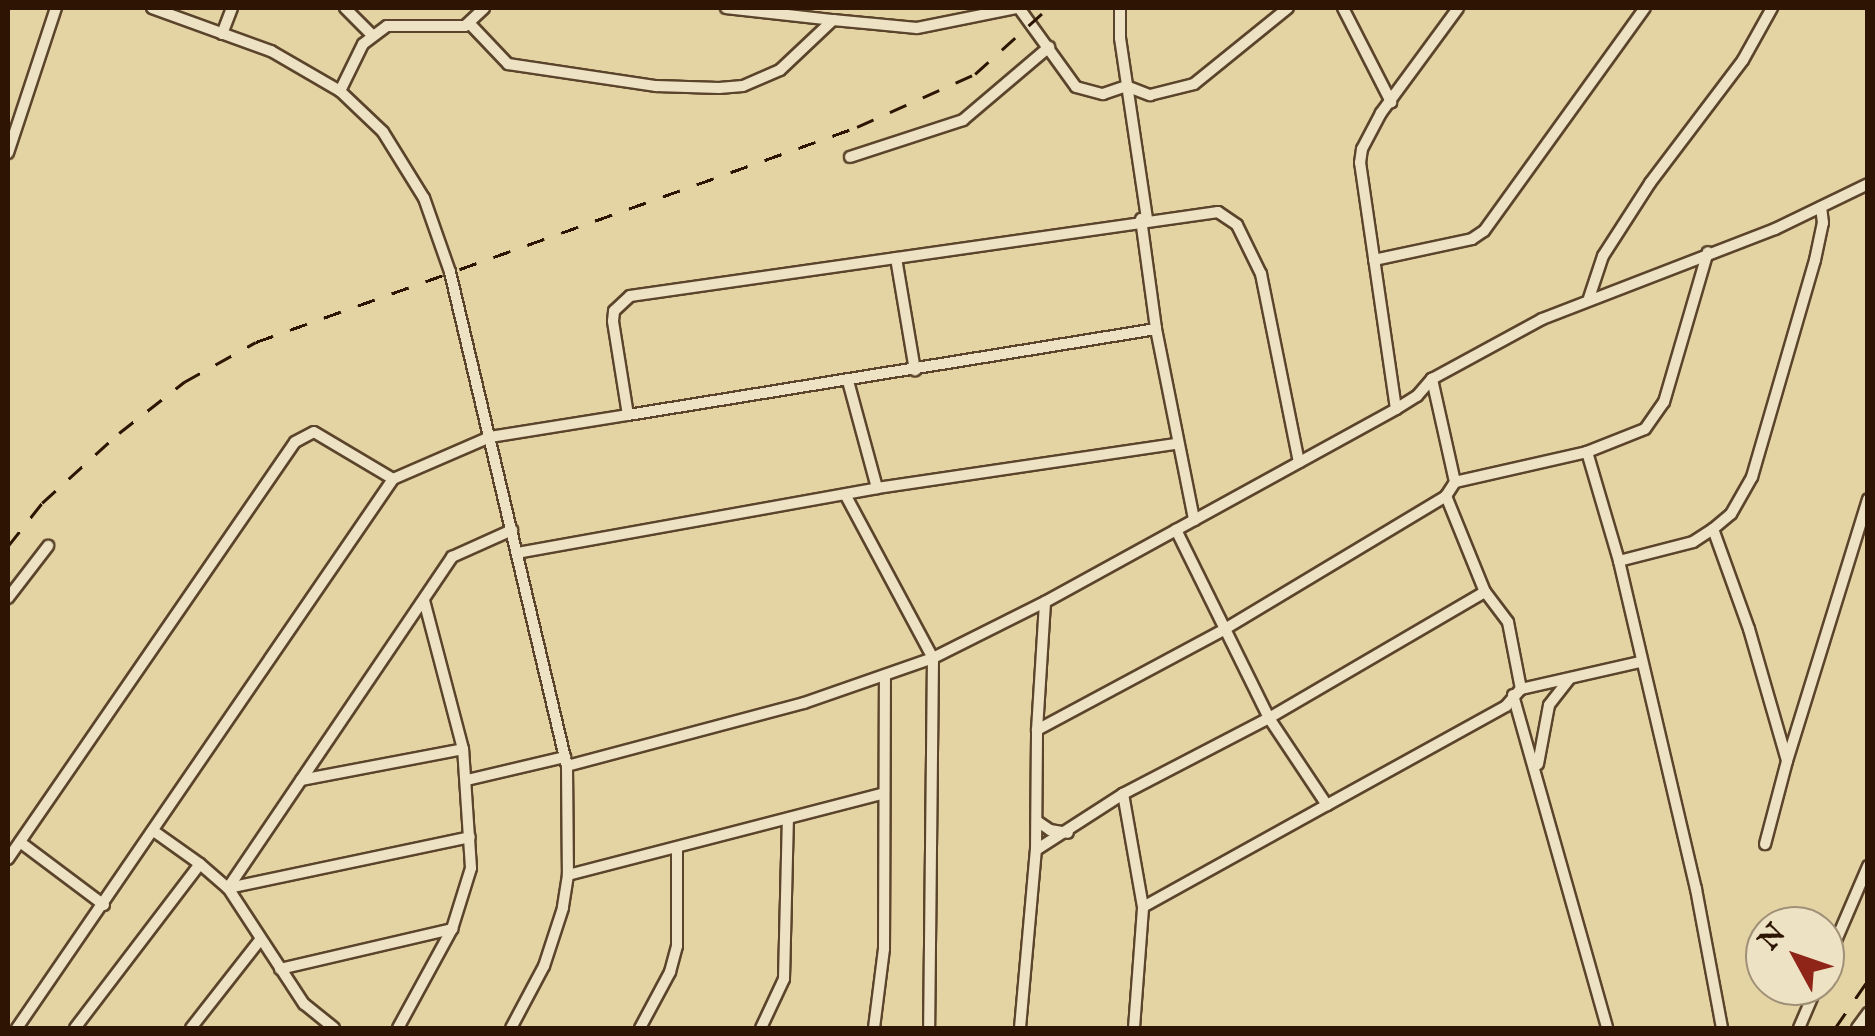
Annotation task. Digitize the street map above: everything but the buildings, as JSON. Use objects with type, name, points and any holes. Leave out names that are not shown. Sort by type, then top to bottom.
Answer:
[{"type":"street","points":[[8,153],[56,8]]},
{"type":"street","points":[[152,8],[270,51],[340,91],[384,132],[424,198],[450,272],[566,762],[568,875],[563,908],[544,966],[511,1028]]},
{"type":"street","points":[[222,34],[232,8]]},
{"type":"street","points":[[345,8],[372,35]]},
{"type":"street","points":[[471,25],[484,8]]},
{"type":"street","points":[[726,8],[918,28],[1017,8],[1071,81],[1083,90],[1103,94],[1126,86],[1150,95],[1194,84],[1288,8]]},
{"type":"street","points":[[1120,8],[1156,329],[1194,520]]},
{"type":"street","points":[[1343,8],[1391,102]]},
{"type":"street","points":[[1396,408],[1360,163],[1369,130],[1458,8]]},
{"type":"street","points":[[1374,260],[1472,239],[1484,231],[1645,8]]},
{"type":"street","points":[[1589,298],[1604,256],[1650,183],[1744,60],[1772,8]]},
{"type":"street","points":[[340,91],[355,57],[372,35],[402,23],[471,25],[508,64],[656,86],[719,88],[744,86],[780,70],[833,20]]},
{"type":"street","points":[[850,157],[962,120],[1049,47]]},
{"type":"street","points":[[467,780],[566,762],[804,704],[933,658],[1176,530],[1417,396],[1432,379],[1589,298],[1821,207],[1868,184]]},
{"type":"street","points":[[1618,562],[1693,542],[1731,514],[1752,477],[1818,248],[1821,207]]},
{"type":"street","points":[[628,415],[612,321],[614,311],[630,296],[1144,219],[1218,212],[1238,225],[1262,274],[1299,462]]},
{"type":"street","points":[[1036,730],[1225,629],[1446,496],[1455,482],[1587,452],[1645,430],[1657,416],[1708,252]]},
{"type":"street","points":[[896,258],[915,370]]},
{"type":"street","points":[[17,1028],[393,479],[490,437],[1156,329]]},
{"type":"street","points":[[1432,379],[1455,482]]},
{"type":"street","points":[[848,381],[877,488]]},
{"type":"street","points":[[8,859],[295,442],[314,432],[393,479]]},
{"type":"street","points":[[518,554],[877,488],[1176,444]]},
{"type":"street","points":[[1587,452],[1618,562],[1696,890],[1722,1028]]},
{"type":"street","points":[[846,496],[933,658],[929,1028]]},
{"type":"street","points":[[1446,496],[1485,592],[1508,622],[1517,692],[1537,782],[1608,1028]]},
{"type":"street","points":[[1765,844],[1786,762],[1868,500]]},
{"type":"street","points":[[1713,529],[1749,629],[1786,762]]},
{"type":"street","points":[[228,888],[462,549],[512,530]]},
{"type":"street","points":[[1176,530],[1269,718],[1327,805]]},
{"type":"street","points":[[8,598],[48,546]]},
{"type":"street","points":[[1036,850],[1068,833],[1123,794],[1269,718],[1485,592]]},
{"type":"street","points":[[398,1028],[452,930],[471,868],[463,749],[424,600]]},
{"type":"street","points":[[1020,1028],[1036,850],[1036,730],[1044,602]]},
{"type":"street","points":[[1143,908],[1506,706],[1517,692],[1640,662]]},
{"type":"street","points":[[874,1028],[884,949],[885,676]]},
{"type":"street","points":[[1537,782],[1549,705],[1569,679]]},
{"type":"street","points":[[301,780],[463,749]]},
{"type":"street","points":[[568,875],[882,794]]},
{"type":"street","points":[[1123,794],[1143,908],[1134,1028]]},
{"type":"street","points":[[761,1028],[784,980],[788,819]]},
{"type":"street","points":[[1037,821],[1050,830],[1068,833]]},
{"type":"street","points":[[154,832],[228,888],[314,1016],[334,1028]]},
{"type":"street","points":[[228,888],[470,836]]},
{"type":"street","points":[[20,842],[104,905]]},
{"type":"street","points":[[640,1028],[670,972],[678,946],[677,848]]},
{"type":"street","points":[[76,1028],[200,864]]},
{"type":"street","points":[[1845,919],[1868,866]]},
{"type":"street","points":[[280,969],[452,930]]},
{"type":"street","points":[[192,1028],[260,940]]},
{"type":"street","points":[[1856,1028],[1868,1013]]},
{"type":"street","points":[[305,1028],[314,1016]]},
{"type":"railway","points":[[8,546],[42,503],[119,433],[184,382],[256,342],[857,127],[975,74],[1048,8]]},
{"type":"railway","points":[[1835,1028],[1868,980]]}]
